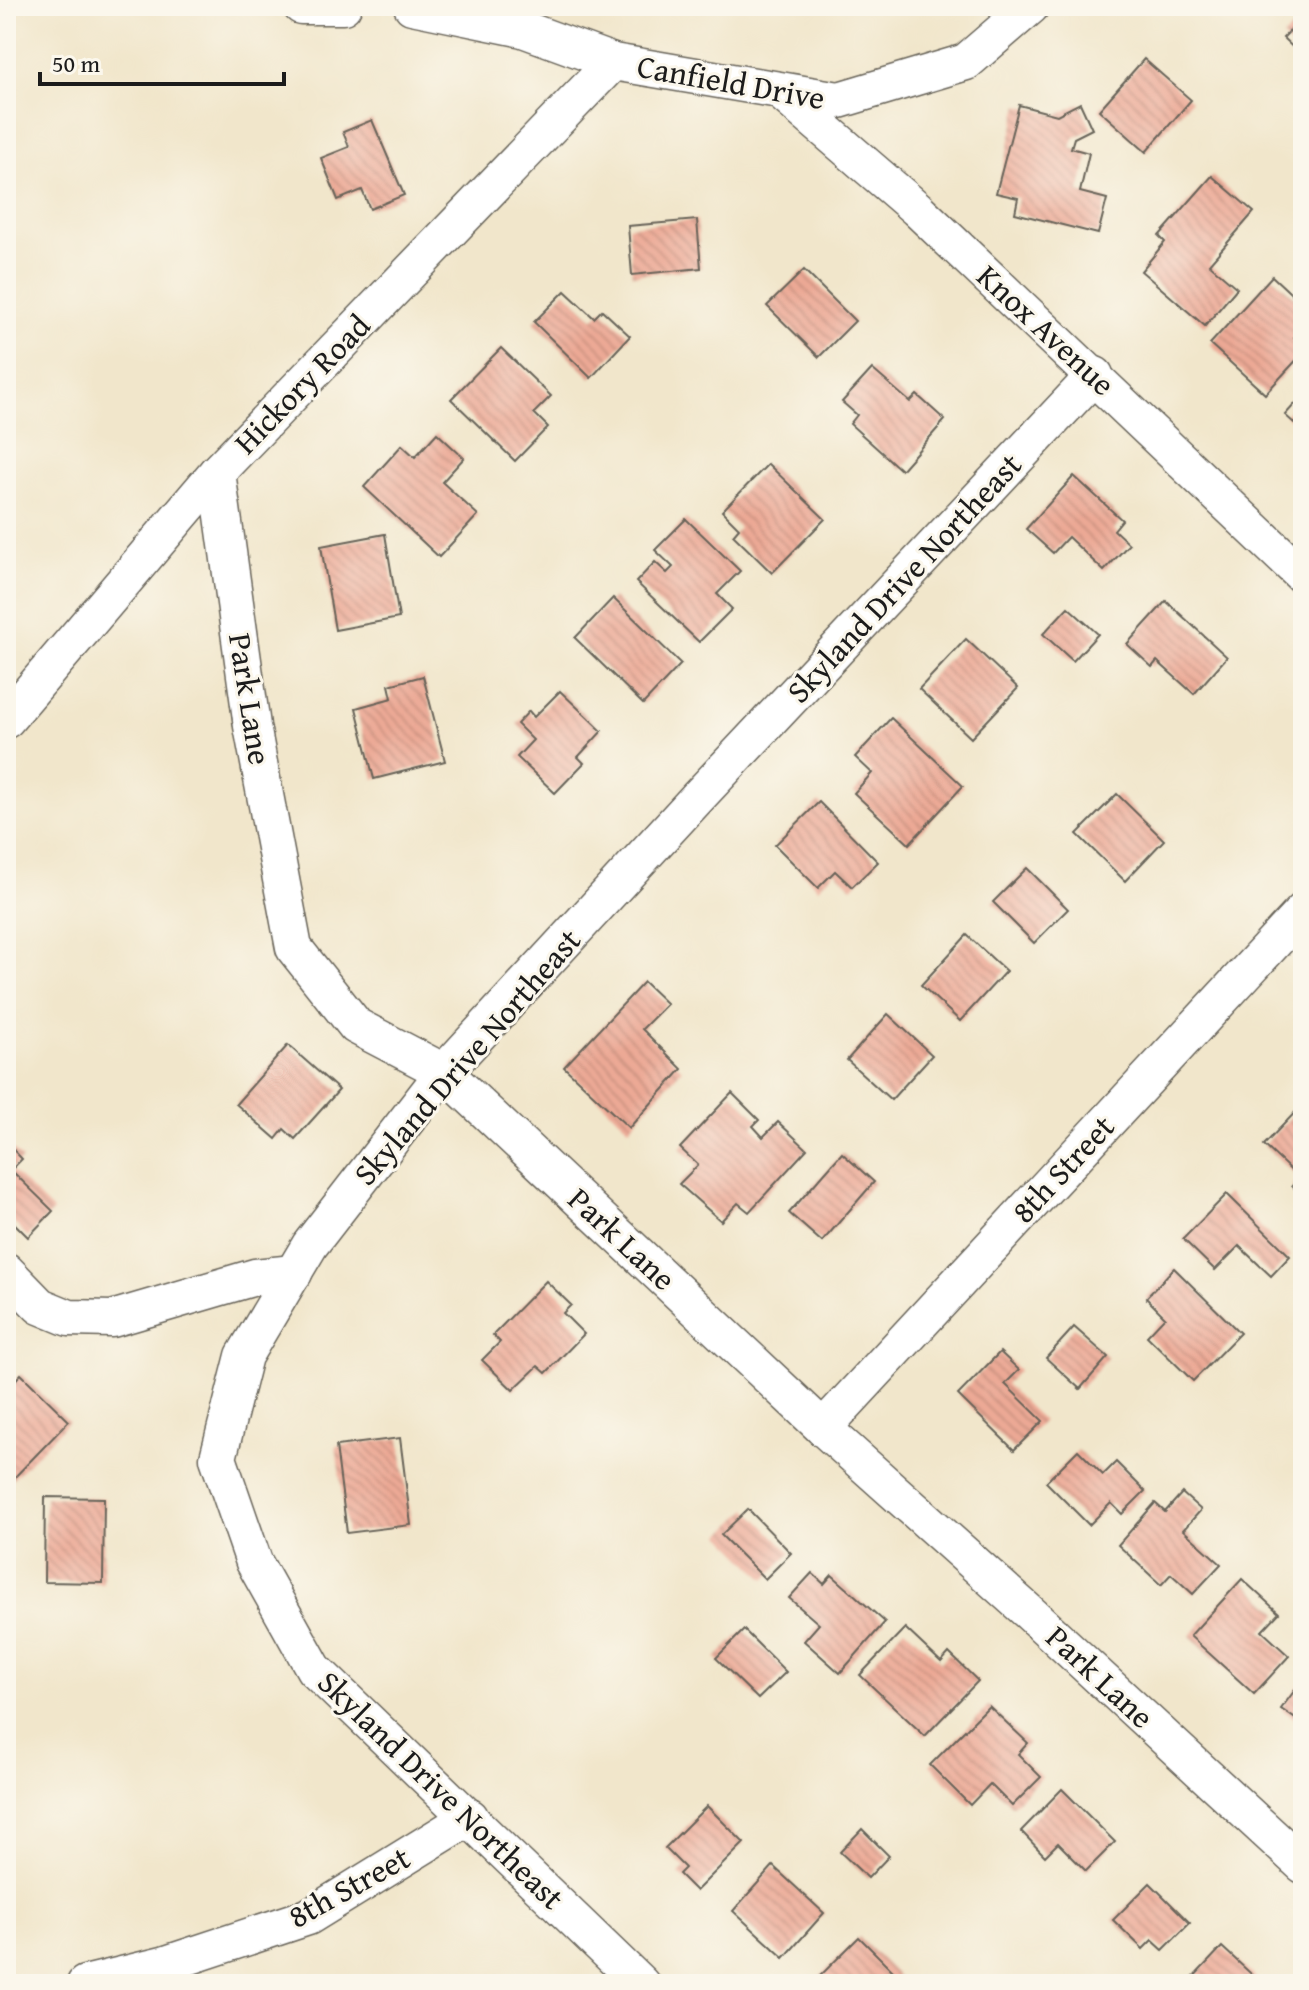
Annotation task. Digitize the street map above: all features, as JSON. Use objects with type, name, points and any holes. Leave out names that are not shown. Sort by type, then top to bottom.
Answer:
[{"type":"street","points":[[301,6],[343,6]]},
{"type":"street","name":"Canfield Drive","points":[[412,6],[523,29],[613,62],[839,100],[966,62],[1031,6]]},
{"type":"street","name":"Hickory Road","points":[[6,720],[217,472],[613,62]]},
{"type":"street","name":"Knox Avenue","points":[[781,92],[917,209],[1303,576]]},
{"type":"street","name":"Skyland Drive Northeast","points":[[641,1984],[314,1669],[254,1562],[218,1458],[244,1356],[310,1245],[444,1072],[1095,375]]},
{"type":"street","name":"Park Lane","points":[[217,472],[252,726],[294,948],[356,1026],[444,1072],[823,1428],[1032,1615],[1303,1865]]},
{"type":"street","name":"8th Street","points":[[823,1428],[1303,911]]},
{"type":"street","points":[[6,1271],[40,1306],[69,1318],[112,1319],[255,1277],[294,1273]]},
{"type":"street","name":"8th Street","points":[[85,1984],[163,1965],[308,1917],[470,1817]]},
{"type":"building","points":[[1303,17],[1303,57],[1283,38]]},
{"type":"building","points":[[1144,59],[1191,100],[1146,152],[1099,110]]},
{"type":"building","points":[[1080,103],[1092,129],[1074,138],[1071,148],[1089,153],[1080,192],[1107,199],[1098,234],[1015,213],[1018,198],[996,193],[1019,105],[1057,115]]},
{"type":"building","points":[[372,120],[404,195],[370,209],[362,190],[338,200],[321,158],[349,147],[343,132]]},
{"type":"building","points":[[1212,176],[1254,212],[1209,264],[1237,288],[1205,326],[1141,271],[1165,242],[1159,236]]},
{"type":"building","points":[[697,220],[701,268],[632,275],[628,226]]},
{"type":"building","points":[[804,270],[855,321],[819,357],[767,306]]},
{"type":"building","points":[[1272,276],[1303,305],[1303,327],[1294,338],[1303,346],[1303,353],[1265,394],[1210,344]]},
{"type":"building","points":[[565,291],[594,318],[602,310],[630,336],[591,378],[534,322]]},
{"type":"building","points":[[501,348],[551,396],[534,413],[548,427],[515,461],[451,399]]},
{"type":"building","points":[[872,369],[910,402],[917,395],[945,420],[901,470],[850,424],[857,415],[842,402]]},
{"type":"building","points":[[1303,395],[1303,431],[1285,415]]},
{"type":"building","points":[[437,433],[464,458],[442,482],[478,515],[439,557],[364,487],[402,445],[415,457]]},
{"type":"building","points":[[768,464],[825,519],[772,573],[733,535],[739,528],[722,511]]},
{"type":"building","points":[[1074,476],[1122,520],[1114,530],[1129,544],[1104,571],[1068,537],[1053,553],[1026,529]]},
{"type":"building","points":[[686,519],[740,571],[717,594],[732,609],[699,642],[636,582],[655,562],[667,573],[673,567],[655,550]]},
{"type":"building","points":[[385,534],[399,618],[335,630],[321,546]]},
{"type":"building","points":[[613,598],[681,664],[643,704],[575,638]]},
{"type":"building","points":[[1166,601],[1227,657],[1194,694],[1157,661],[1152,667],[1127,644]]},
{"type":"building","points":[[1068,607],[1098,634],[1073,661],[1043,634]]},
{"type":"building","points":[[966,639],[1018,688],[971,738],[919,689]]},
{"type":"building","points":[[423,676],[445,761],[374,779],[356,708],[392,698],[389,685]]},
{"type":"building","points":[[560,691],[602,731],[578,757],[584,763],[555,793],[517,757],[533,740],[517,724],[529,711],[534,717]]},
{"type":"building","points":[[891,718],[963,786],[909,844],[854,793],[872,773],[855,757]]},
{"type":"building","points":[[1117,794],[1164,840],[1125,881],[1077,834]]},
{"type":"building","points":[[819,802],[878,862],[852,887],[835,871],[818,888],[775,845]]},
{"type":"building","points":[[1027,868],[1068,909],[1034,943],[993,902]]},
{"type":"building","points":[[967,935],[1006,971],[960,1021],[921,985]]},
{"type":"building","points":[[644,982],[667,1004],[642,1029],[682,1069],[629,1128],[564,1067]]},
{"type":"building","points":[[888,1014],[932,1055],[891,1100],[847,1060]]},
{"type":"building","points":[[288,1045],[339,1090],[295,1139],[284,1129],[276,1139],[236,1104]]},
{"type":"building","points":[[732,1093],[759,1120],[753,1126],[763,1137],[778,1122],[807,1149],[749,1212],[738,1203],[721,1221],[679,1184],[698,1165],[680,1148]]},
{"type":"building","points":[[1303,1104],[1303,1196],[1292,1186],[1299,1178],[1264,1145]]},
{"type":"building","points":[[6,1142],[22,1159],[11,1170],[53,1211],[28,1237],[11,1220],[6,1225]]},
{"type":"building","points":[[842,1153],[874,1182],[822,1242],[789,1213]]},
{"type":"building","points":[[1227,1194],[1290,1256],[1271,1276],[1239,1246],[1215,1270],[1183,1239]]},
{"type":"building","points":[[1174,1268],[1240,1333],[1193,1381],[1147,1336],[1165,1317],[1146,1298]]},
{"type":"building","points":[[546,1281],[571,1305],[563,1313],[584,1334],[546,1373],[538,1366],[513,1390],[482,1360],[500,1342],[493,1335]]},
{"type":"building","points":[[1074,1327],[1108,1357],[1080,1389],[1046,1358]]},
{"type":"building","points":[[1000,1352],[1019,1370],[1005,1384],[1043,1421],[1014,1450],[958,1395]]},
{"type":"building","points":[[21,1374],[69,1421],[11,1481],[6,1476],[6,1390]]},
{"type":"building","points":[[400,1438],[411,1525],[347,1533],[336,1446]]},
{"type":"building","points":[[1078,1450],[1103,1475],[1116,1462],[1145,1491],[1122,1514],[1111,1503],[1089,1525],[1046,1482]]},
{"type":"building","points":[[1182,1493],[1201,1510],[1183,1530],[1221,1564],[1193,1594],[1171,1574],[1161,1585],[1118,1545],[1155,1503],[1165,1512]]},
{"type":"building","points":[[45,1497],[104,1498],[103,1583],[44,1582]]},
{"type":"building","points":[[748,1509],[791,1553],[765,1579],[721,1535]]},
{"type":"building","points":[[812,1573],[824,1584],[832,1575],[885,1622],[840,1673],[804,1641],[819,1624],[789,1598]]},
{"type":"building","points":[[1242,1579],[1279,1613],[1262,1631],[1289,1656],[1254,1694],[1190,1636]]},
{"type":"building","points":[[905,1628],[941,1662],[949,1653],[978,1681],[925,1736],[860,1675]]},
{"type":"building","points":[[744,1630],[786,1672],[758,1699],[716,1658]]},
{"type":"building","points":[[1303,1679],[1303,1724],[1281,1709]]},
{"type":"building","points":[[989,1706],[1028,1743],[1018,1754],[1041,1777],[1012,1806],[990,1784],[970,1805],[930,1765]]},
{"type":"building","points":[[1062,1789],[1115,1842],[1086,1871],[1058,1843],[1045,1856],[1021,1831]]},
{"type":"building","points":[[707,1806],[744,1843],[696,1891],[679,1874],[685,1868],[665,1848]]},
{"type":"building","points":[[862,1829],[889,1856],[868,1878],[840,1852]]},
{"type":"building","points":[[773,1866],[824,1913],[784,1958],[733,1911]]},
{"type":"building","points":[[1150,1883],[1190,1923],[1163,1950],[1152,1940],[1143,1949],[1113,1920]]},
{"type":"building","points":[[859,1937],[900,1978],[894,1984],[825,1984],[819,1977]]},
{"type":"building","points":[[1222,1947],[1262,1984],[1187,1984]]}]
